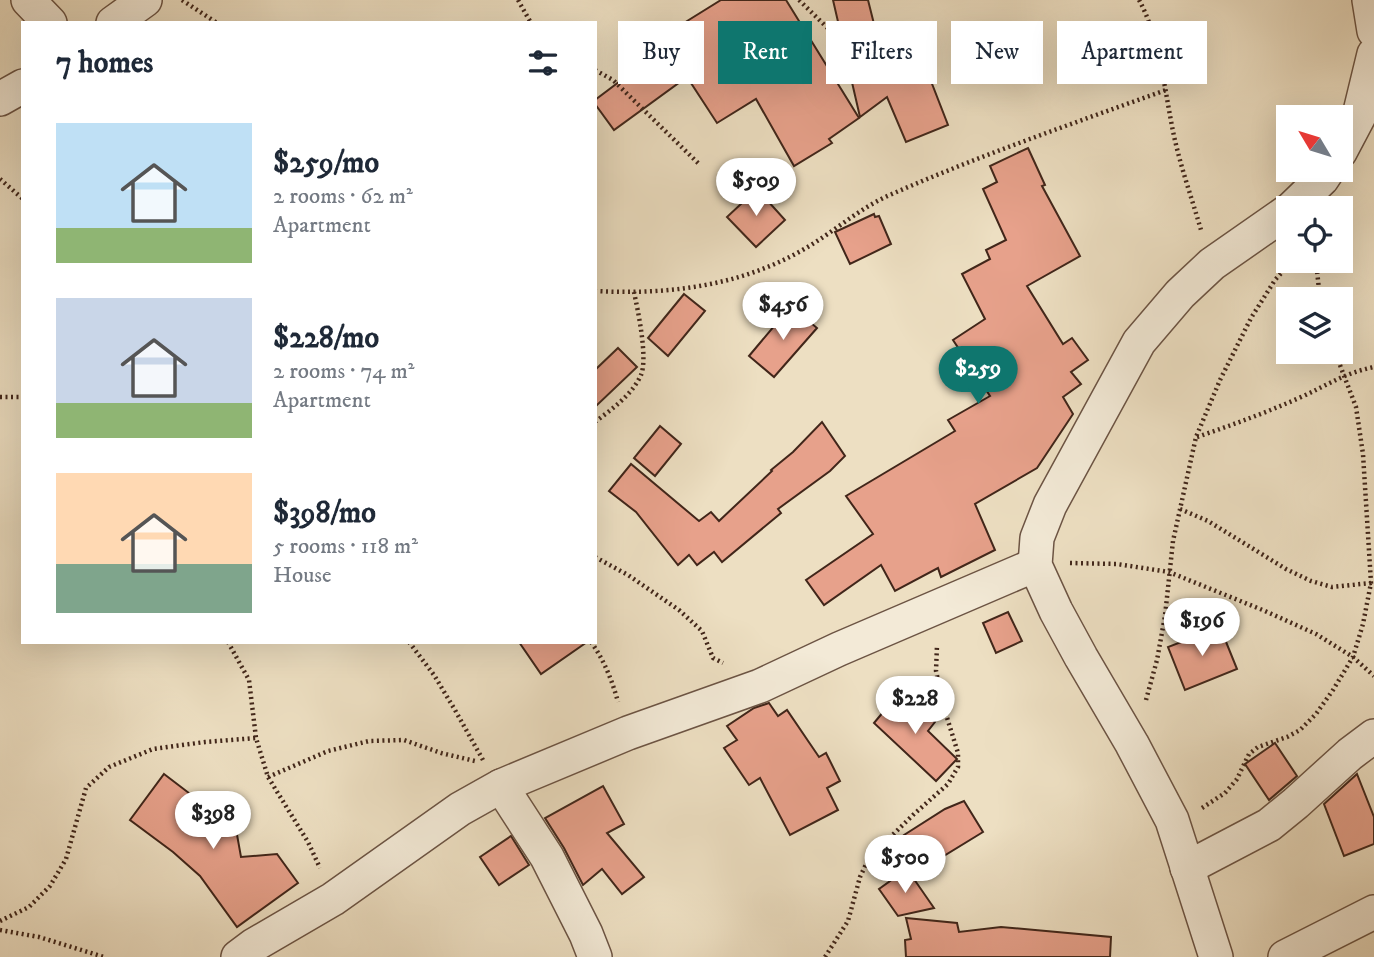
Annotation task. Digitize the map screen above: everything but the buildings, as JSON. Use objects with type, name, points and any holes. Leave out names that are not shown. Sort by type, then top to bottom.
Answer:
[{"type":"street","points":[[28,0],[48,21]]},
{"type":"street","points":[[116,21],[145,0]]},
{"type":"street","points":[[1369,0],[1374,31]]},
{"type":"street","points":[[1353,136],[1367,118],[1374,54]]},
{"type":"street","points":[[0,99],[21,87]]},
{"type":"street","points":[[1304,196],[1318,182]]},
{"type":"street","points":[[1216,957],[1171,820],[1132,744],[1062,623],[1035,565],[1037,538],[1050,505],[1139,342],[1180,294],[1212,264],[1276,220]]},
{"type":"street","points":[[238,957],[334,898],[460,809],[501,786],[628,733],[760,686],[1035,565]]},
{"type":"street","points":[[1188,868],[1269,825],[1374,736]]},
{"type":"street","points":[[501,786],[547,857],[595,957]]},
{"type":"street","points":[[1285,957],[1374,912]]},
{"type":"path","points":[[182,0],[214,21]]},
{"type":"path","points":[[518,0],[530,21]]},
{"type":"path","points":[[799,0],[826,26]]},
{"type":"path","points":[[1139,0],[1156,48],[1175,137],[1212,264]]},
{"type":"path","points":[[597,71],[612,80],[699,164]]},
{"type":"path","points":[[597,290],[677,290],[736,279],[806,248],[887,196],[946,170],[1166,90]]},
{"type":"path","points":[[0,179],[21,197]]},
{"type":"path","points":[[1132,744],[1157,660],[1165,616],[1172,541],[1196,437],[1220,380],[1251,318],[1281,273]]},
{"type":"path","points":[[597,420],[632,390],[643,372],[641,325],[635,292]]},
{"type":"path","points":[[1171,820],[1205,807],[1225,793],[1237,779],[1249,754],[1258,747],[1300,730],[1333,691],[1353,657],[1372,582],[1363,454],[1356,407],[1340,364]]},
{"type":"path","points":[[1196,437],[1257,416],[1344,375],[1374,367]]},
{"type":"path","points":[[0,397],[21,397]]},
{"type":"path","points":[[1180,509],[1208,521],[1286,569],[1311,581],[1332,587],[1372,582]]},
{"type":"path","points":[[597,558],[628,575],[679,610],[702,631],[713,658],[760,686]]},
{"type":"path","points":[[1035,565],[1117,564],[1170,572],[1316,634],[1353,657],[1374,676]]},
{"type":"path","points":[[825,957],[848,921],[860,877],[869,858],[884,841],[948,784],[958,767],[958,753],[936,671],[938,607]]},
{"type":"path","points":[[229,644],[249,680],[256,738],[268,777],[308,842],[334,898]]},
{"type":"path","points":[[268,777],[328,751],[369,741],[404,740],[484,763],[441,686],[410,644]]},
{"type":"path","points":[[592,644],[613,686],[628,733]]},
{"type":"path","points":[[0,921],[29,907],[50,886],[66,859],[86,788],[109,767],[153,749],[256,738]]},
{"type":"path","points":[[0,930],[38,937],[104,957]]}]
